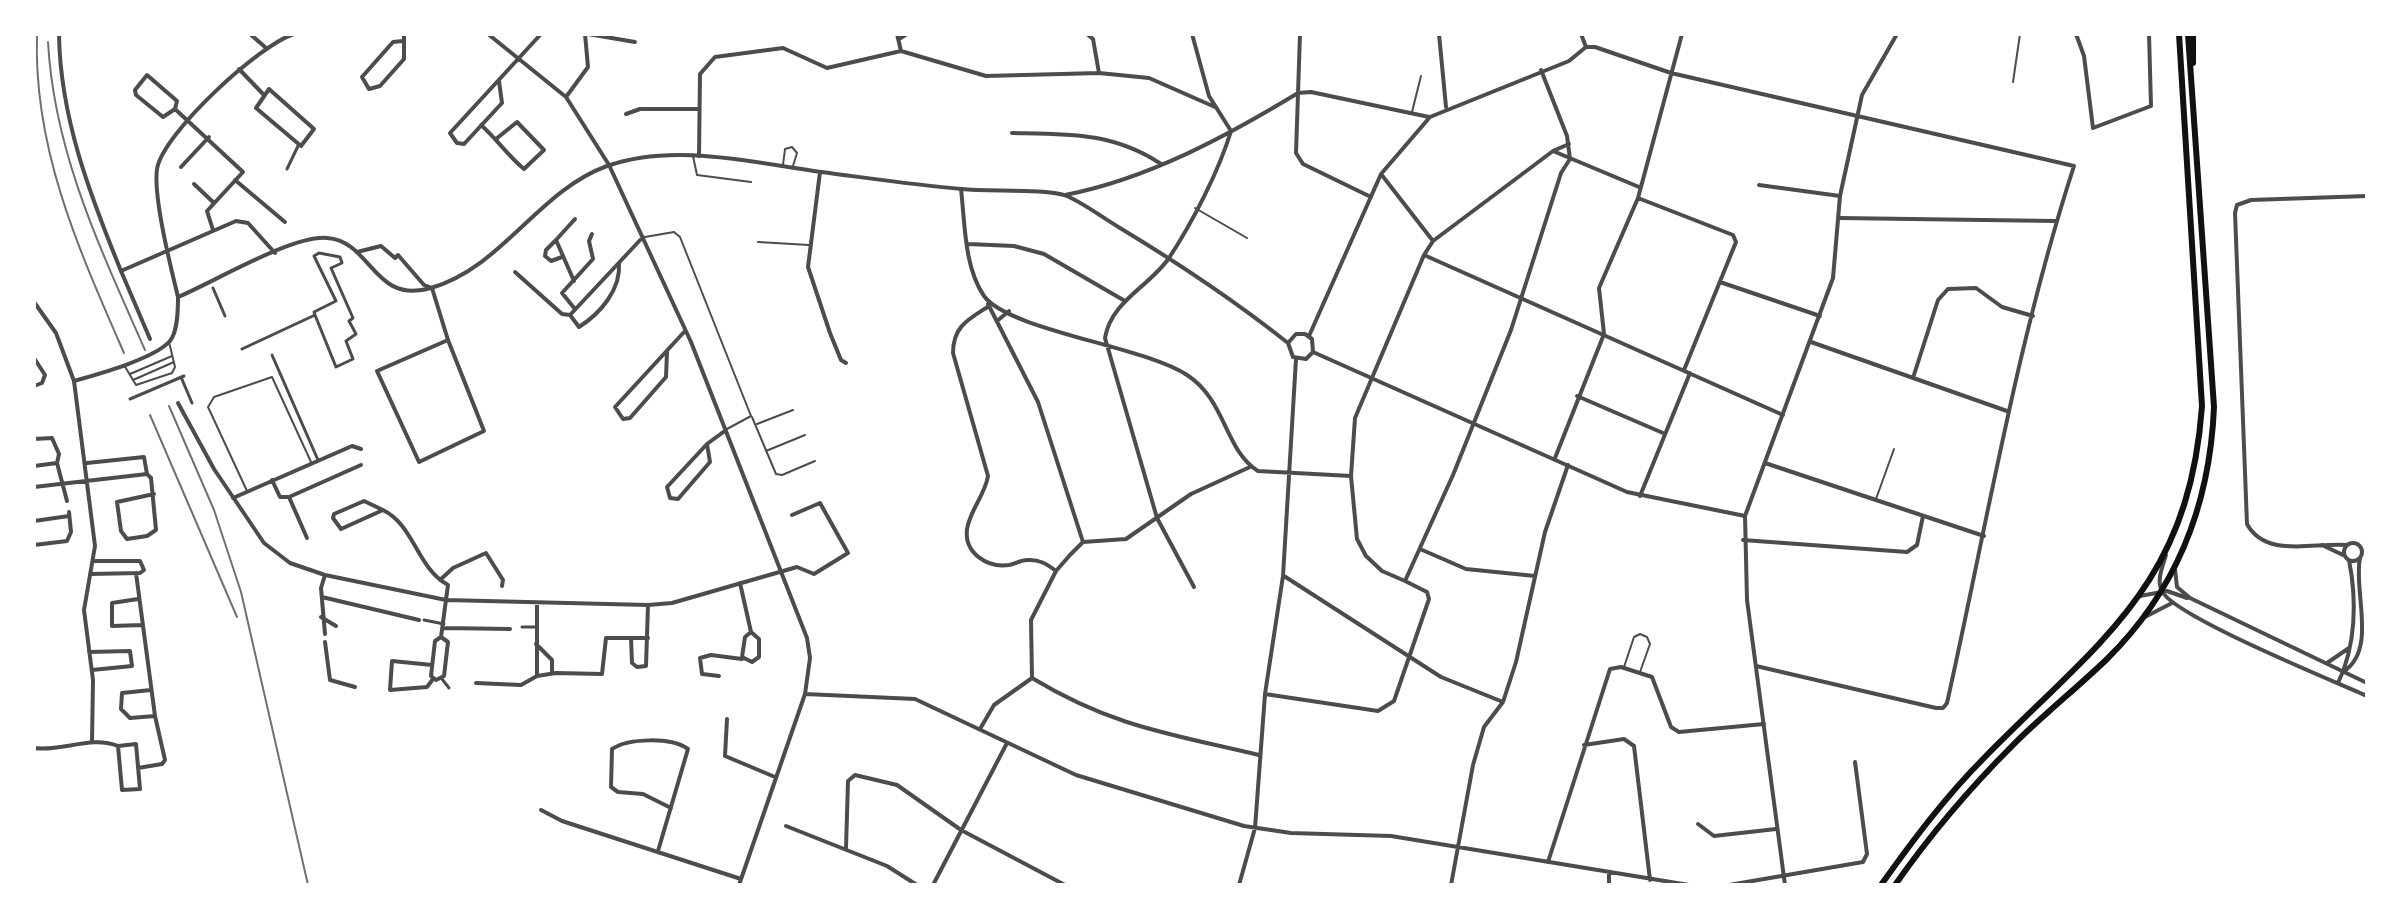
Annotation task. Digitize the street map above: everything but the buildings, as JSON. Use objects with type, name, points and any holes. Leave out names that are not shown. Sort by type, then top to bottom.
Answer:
[{"type":"main road","points":[[1881,885],[1943,803],[2013,729],[2097,650],[2140,596],[2168,546],[2193,476],[2202,406],[2179,34]]},
{"type":"main road","points":[[1895,885],[1974,786],[2107,659],[2143,619],[2175,569],[2195,521],[2207,480],[2214,407],[2190,34]]},
{"type":"street","points":[[59,34],[72,130],[121,271],[150,339]]},
{"type":"street","points":[[250,34],[265,47]]},
{"type":"street","points":[[74,381],[123,364],[169,342],[175,330],[178,297],[158,190],[158,165],[168,146],[239,69],[265,47],[294,34]]},
{"type":"street","points":[[403,41],[393,42],[362,77],[369,89],[380,86],[404,59],[404,34]]},
{"type":"street","points":[[488,34],[566,97],[609,165],[686,331],[807,638],[810,658],[805,694],[740,882],[658,851],[562,821],[541,810]]},
{"type":"street","points":[[499,81],[502,103],[464,144],[450,135],[541,34]]},
{"type":"street","points":[[566,97],[588,67],[586,34],[635,42]]},
{"type":"street","points":[[901,51],[898,36],[907,34]]},
{"type":"street","points":[[1087,34],[1094,37],[1099,73]]},
{"type":"street","points":[[1192,34],[1215,107],[1231,131],[1225,152],[1169,258],[1108,322],[1105,347],[1157,518],[1194,587]]},
{"type":"street","points":[[1300,34],[1296,153],[1303,164],[1371,197]]},
{"type":"street","points":[[1439,34],[1446,108]]},
{"type":"street","points":[[1581,34],[1586,47]]},
{"type":"street","points":[[1555,458],[1604,334],[1599,288],[1638,198],[1682,34]]},
{"type":"street","points":[[1785,885],[1756,666],[1743,540],[1745,516],[1833,278],[1840,196],[1862,95],[1897,34]]},
{"type":"street","points":[[2076,34],[2084,56],[2093,128],[2151,106],[2149,34]]},
{"type":"street","points":[[1309,336],[1381,174],[1430,117],[1569,61],[1586,47],[1595,47],[1671,73],[1857,113],[2074,166],[2056,221],[2007,411],[1984,536],[1943,708],[1756,666]]},
{"type":"street","points":[[696,156],[700,74],[715,57],[783,48],[827,68],[901,51],[986,76],[1099,73],[1149,78],[1215,107]]},
{"type":"street","points":[[239,69],[263,94]]},
{"type":"street","points":[[1405,581],[1522,299],[1561,173],[1570,159],[1569,144],[1541,70]]},
{"type":"street","points":[[150,76],[177,101],[175,109],[163,117],[136,95],[135,90],[150,76]]},
{"type":"street","points":[[287,169],[298,146],[306,142],[314,129],[272,90],[263,94],[256,108],[298,146]]},
{"type":"street","points":[[178,297],[302,241],[327,238],[344,242],[391,286],[408,290],[432,288],[495,252],[561,191],[609,165],[696,156],[961,189],[1065,195],[1123,180],[1161,164],[1231,131],[1298,93],[1311,92],[1430,117]]},
{"type":"street","points":[[175,109],[209,137],[243,172],[207,211],[213,230]]},
{"type":"street","points":[[626,114],[640,109],[699,109]]},
{"type":"street","points":[[481,125],[496,139],[500,149],[524,169],[544,150],[517,122],[496,139]]},
{"type":"street","points":[[1012,133],[1089,134],[1112,138],[1161,164]]},
{"type":"street","points":[[181,167],[209,137]]},
{"type":"street","points":[[1265,694],[1378,711],[1394,701],[1429,599],[1427,592],[1382,571],[1366,556],[1357,539],[1351,476],[1355,418],[1424,255],[1433,241],[1553,151],[1569,144]]},
{"type":"street","points":[[1553,151],[1639,188]]},
{"type":"street","points":[[820,172],[808,267],[841,360],[846,363]]},
{"type":"street","points":[[1381,174],[1433,241]]},
{"type":"street","points":[[235,180],[285,222]]},
{"type":"street","points":[[194,184],[214,203]]},
{"type":"street","points":[[1759,185],[1840,196]]},
{"type":"street","points":[[961,189],[970,263],[1038,402],[1083,542]]},
{"type":"street","points":[[1065,195],[1169,258],[1288,343]]},
{"type":"street","points":[[2343,672],[2355,660],[2361,633],[2360,546],[2271,545],[2253,534],[2245,517],[2235,213],[2241,203],[2366,195]]},
{"type":"street","points":[[1638,198],[1733,235],[1736,242],[1684,370]]},
{"type":"street","points":[[1839,218],[2056,221]]},
{"type":"street","points":[[562,257],[551,261],[545,256],[546,250],[575,219]]},
{"type":"street","points":[[121,271],[213,230],[243,221],[275,253]]},
{"type":"street","points":[[575,309],[562,293],[593,259],[589,241],[592,234]]},
{"type":"street","points":[[570,315],[643,237]]},
{"type":"street","points":[[556,240],[574,281]]},
{"type":"street","points":[[968,244],[1014,246],[1044,254],[1125,301]]},
{"type":"street","points":[[357,252],[381,246],[395,258],[398,255],[424,285],[432,288]]},
{"type":"street","points":[[242,349],[315,315],[314,312],[336,301],[314,256],[319,253],[340,257],[342,263],[331,268],[353,318],[349,321],[356,334],[346,341],[353,359],[336,367],[315,315]]},
{"type":"street","points":[[1424,255],[1783,415]]},
{"type":"street","points":[[570,315],[577,326],[583,325],[621,280],[619,263]]},
{"type":"street","points":[[515,272],[562,314],[570,315]]},
{"type":"street","points":[[1720,282],[1820,316]]},
{"type":"street","points":[[213,288],[225,316]]},
{"type":"street","points":[[432,288],[448,340],[484,431],[419,462],[377,371],[448,340]]},
{"type":"street","points":[[1913,379],[1938,300],[1948,289],[1976,288],[2002,307],[2033,316]]},
{"type":"street","points":[[985,298],[1009,311],[1105,347],[1164,362],[1204,387],[1250,467],[1269,474],[1351,476]]},
{"type":"street","points":[[34,302],[56,333],[74,381],[87,463],[94,561],[84,610],[92,670],[92,742]]},
{"type":"street","points":[[989,306],[962,324],[953,341],[953,353],[988,476],[969,521],[968,543],[981,560],[994,565],[1043,561],[1056,571]]},
{"type":"street","points":[[997,321],[1009,311]]},
{"type":"street","points":[[667,352],[666,377],[630,418],[623,419],[615,407],[686,331]]},
{"type":"street","points":[[1296,334],[1309,336],[1314,343],[1313,352],[1306,359],[1296,359],[1288,351],[1288,343],[1296,334]]},
{"type":"street","points":[[1811,342],[2007,411]]},
{"type":"street","points":[[1313,352],[1640,496],[1745,516]]},
{"type":"street","points":[[272,355],[315,461]]},
{"type":"street","points":[[34,358],[45,375],[42,383],[34,386]]},
{"type":"street","points":[[1239,885],[1255,828],[1265,694],[1283,576],[1296,359]]},
{"type":"street","points":[[272,377],[280,372]]},
{"type":"street","points":[[1640,496],[1690,373]]},
{"type":"street","points":[[130,399],[182,376],[192,403]]},
{"type":"street","points":[[1577,396],[1664,433]]},
{"type":"street","points":[[178,403],[233,498],[264,543],[279,557],[325,575],[446,600],[672,603],[781,571],[805,567],[814,574],[848,553],[820,503],[792,515]]},
{"type":"street","points":[[707,444],[710,462],[678,499],[670,498],[667,487],[707,444],[726,430]]},
{"type":"street","points":[[34,439],[48,437],[56,440],[57,463],[67,501]]},
{"type":"street","points":[[233,498],[352,446],[361,449]]},
{"type":"street","points":[[87,463],[144,457],[154,494],[156,530],[147,536],[127,539],[121,531],[117,502],[127,497],[154,494]]},
{"type":"street","points":[[34,466],[57,463]]},
{"type":"street","points":[[1765,463],[1984,536]]},
{"type":"street","points":[[272,480],[280,497],[289,497],[361,465]]},
{"type":"street","points":[[1451,885],[1465,799],[1484,727],[1503,702],[1526,629],[1545,532],[1568,465]]},
{"type":"street","points":[[1032,678],[1031,620],[1056,571],[1083,542],[1126,539],[1191,494],[1250,467]]},
{"type":"street","points":[[34,487],[147,474]]},
{"type":"street","points":[[289,497],[307,538]]},
{"type":"street","points":[[383,510],[341,529],[333,518],[334,514],[364,501],[383,510],[400,520],[426,569],[448,585],[441,637],[435,641],[433,679],[427,687],[390,690],[392,661],[432,665]]},
{"type":"street","points":[[34,521],[69,514],[71,532],[67,541],[34,545]]},
{"type":"street","points":[[1743,540],[1907,552],[1917,545],[1923,516]]},
{"type":"street","points":[[2320,545],[2347,558],[2360,558]]},
{"type":"street","points":[[2338,683],[2350,646],[2353,603],[2347,545]]},
{"type":"street","points":[[2168,546],[2160,578],[2162,591],[2174,603],[2237,637],[2367,696]]},
{"type":"street","points":[[1420,549],[1466,569],[1535,576]]},
{"type":"street","points":[[440,580],[453,568],[486,553],[503,580],[502,586]]},
{"type":"street","points":[[90,574],[136,573],[144,570],[140,561],[94,561]]},
{"type":"street","points":[[2175,569],[2177,587],[2197,602]]},
{"type":"street","points":[[136,573],[155,716],[165,760],[156,766],[138,768]]},
{"type":"street","points":[[325,575],[321,617],[325,634]]},
{"type":"street","points":[[1283,576],[1450,682],[1503,702]]},
{"type":"street","points":[[719,676],[702,674],[700,658],[752,662],[759,657],[759,639],[751,632],[740,583]]},
{"type":"street","points":[[2140,596],[2162,591],[2197,602],[2367,683]]},
{"type":"street","points":[[322,597],[443,626],[510,629]]},
{"type":"street","points":[[138,599],[112,603],[112,626],[142,625]]},
{"type":"street","points":[[537,603],[537,676]]},
{"type":"street","points":[[2143,619],[2157,608],[2174,603]]},
{"type":"street","points":[[631,637],[632,663],[637,667],[647,664],[648,605]]},
{"type":"street","points":[[321,617],[336,626]]},
{"type":"street","points":[[522,627],[537,627]]},
{"type":"street","points":[[744,659],[745,637],[751,632]]},
{"type":"street","points":[[441,637],[448,642],[442,679],[449,688]]},
{"type":"street","points":[[476,683],[521,685],[537,676],[552,673],[602,674],[606,638],[648,638]]},
{"type":"street","points":[[325,642],[330,680],[355,687]]},
{"type":"street","points":[[536,644],[552,660],[552,673]]},
{"type":"street","points":[[2325,664],[2335,661],[2350,646]]},
{"type":"street","points":[[88,652],[130,651],[132,666],[92,670]]},
{"type":"street","points":[[1548,862],[1608,673],[1615,666],[1655,681],[1671,727],[1679,732],[1764,724]]},
{"type":"street","points":[[980,729],[994,705],[1032,678]]},
{"type":"street","points":[[1032,678],[1101,714],[1146,731],[1260,755]]},
{"type":"street","points":[[433,679],[442,679]]},
{"type":"street","points":[[151,690],[122,693],[121,709],[130,718],[155,716]]},
{"type":"street","points":[[805,694],[915,699],[1076,775],[1255,828],[1291,833],[1391,836],[1689,885]]},
{"type":"street","points":[[727,719],[725,756],[775,777]]},
{"type":"street","points":[[1584,745],[1619,739],[1632,743],[1650,880]]},
{"type":"street","points":[[658,851],[671,808],[688,749],[667,741],[619,745],[612,749],[611,787],[643,794],[671,808]]},
{"type":"street","points":[[34,748],[56,751],[92,742],[118,746],[136,744],[140,789],[122,790],[118,746]]},
{"type":"street","points":[[933,885],[1007,743]]},
{"type":"street","points":[[1729,885],[1857,865],[1865,859],[1855,762]]},
{"type":"street","points":[[846,848],[848,781],[855,775],[897,785],[961,830],[1065,885]]},
{"type":"street","points":[[1698,824],[1714,836],[1776,829]]},
{"type":"street","points":[[786,826],[887,866],[917,885]]},
{"type":"street","points":[[1609,873],[1609,885]]},
{"type":"lane","points":[[2013,82],[2020,34]]},
{"type":"lane","points":[[1412,113],[1421,76]]},
{"type":"lane","points":[[783,166],[785,149],[792,147],[797,153],[793,167]]},
{"type":"lane","points":[[696,156],[697,175],[751,182]]},
{"type":"lane","points":[[1195,208],[1247,238]]},
{"type":"lane","points":[[643,237],[674,232],[680,237],[776,474],[782,475],[815,461]]},
{"type":"lane","points":[[758,242],[810,245]]},
{"type":"lane","points":[[123,364],[132,381],[141,385],[172,373],[174,362],[169,342]]},
{"type":"lane","points":[[129,374],[172,355]]},
{"type":"lane","points":[[132,381],[174,362]]},
{"type":"lane","points":[[247,491],[208,407],[214,397],[272,377],[315,461]]},
{"type":"lane","points":[[756,425],[793,410]]},
{"type":"lane","points":[[726,430],[751,416]]},
{"type":"lane","points":[[766,451],[805,435]]},
{"type":"lane","points":[[1876,499],[1894,449]]},
{"type":"lane","points":[[1624,667],[1634,637],[1640,634],[1647,637],[1650,644],[1640,673]]},
{"type":"railway","points":[[37,34],[38,76],[51,158],[76,237],[124,353]]},
{"type":"railway","points":[[48,42],[52,83],[70,162],[97,238],[145,350]]},
{"type":"railway","points":[[169,406],[214,510],[241,592],[308,885]]},
{"type":"railway","points":[[150,415],[237,617]]}]
